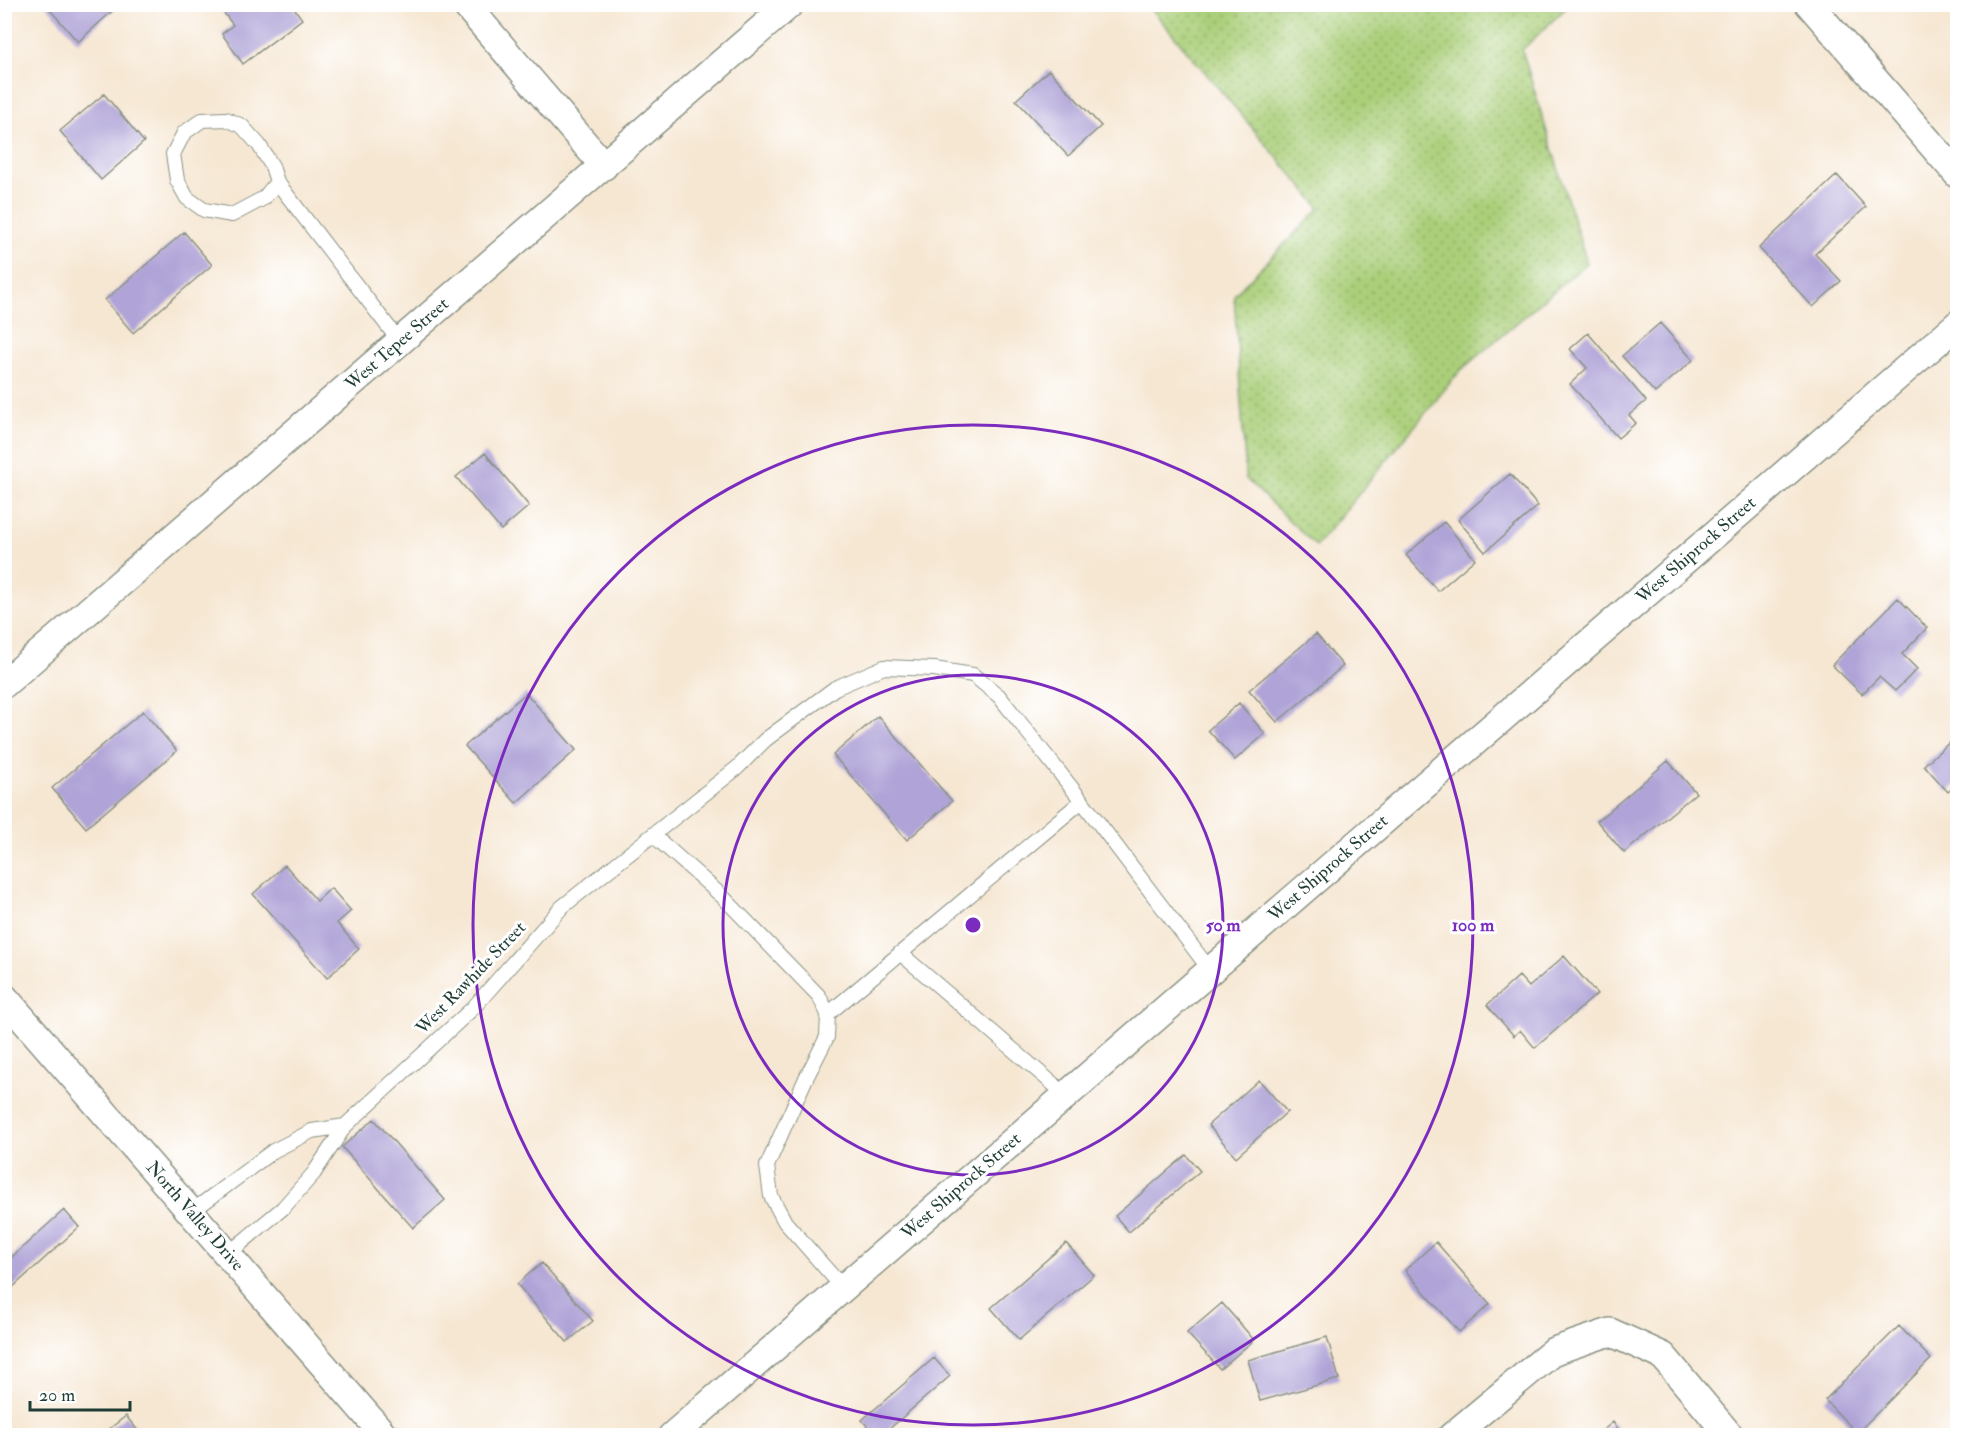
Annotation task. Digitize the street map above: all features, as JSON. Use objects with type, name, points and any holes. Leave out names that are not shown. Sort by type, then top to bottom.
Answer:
[{"type":"street","points":[[465,4],[604,166]]},
{"type":"street","name":"West Tepee Street","points":[[4,684],[790,4]]},
{"type":"street","points":[[1809,4],[1958,175]]},
{"type":"street","name":"West Shiprock Street","points":[[672,1436],[1958,324]]},
{"type":"street","name":"North Valley Drive","points":[[4,997],[385,1436]]},
{"type":"street","points":[[1452,1436],[1554,1351],[1610,1332],[1663,1356],[1730,1436]]},
{"type":"lane","points":[[277,182],[264,198],[232,215],[204,210],[187,198],[177,180],[173,154],[184,133],[202,120],[226,119],[242,126],[272,166],[277,182],[400,342]]},
{"type":"lane","name":"West Rawhide Street","points":[[228,1254],[283,1208],[314,1173],[345,1126],[473,1008],[562,907],[737,768],[765,740],[835,688],[884,667],[934,669],[973,675],[999,696],[1210,970]]},
{"type":"lane","points":[[828,1014],[1082,801]]},
{"type":"lane","points":[[653,835],[731,905],[819,996],[828,1014],[827,1036],[767,1166],[771,1196],[785,1222],[843,1288]]},
{"type":"lane","points":[[900,953],[1066,1095]]},
{"type":"lane","points":[[191,1212],[273,1151],[312,1131],[345,1126]]},
{"type":"green space","points":[[1148,5],[1569,5],[1522,50],[1587,263],[1460,371],[1316,546],[1246,479],[1234,295],[1320,208]]},
{"type":"building","points":[[45,4],[120,4],[78,42]]},
{"type":"building","points":[[217,4],[291,4],[302,19],[243,64],[222,34],[233,25]]},
{"type":"building","points":[[1049,70],[1101,126],[1068,156],[1016,100]]},
{"type":"building","points":[[104,94],[144,142],[101,180],[60,131]]},
{"type":"building","points":[[1837,175],[1866,207],[1815,254],[1841,281],[1813,307],[1759,248]]},
{"type":"building","points":[[184,232],[212,265],[133,333],[105,300]]},
{"type":"building","points":[[1660,323],[1693,360],[1655,393],[1622,356]]},
{"type":"building","points":[[1588,333],[1646,401],[1629,415],[1636,423],[1618,438],[1570,384],[1587,368],[1570,349]]},
{"type":"building","points":[[485,453],[529,506],[501,530],[456,477]]},
{"type":"building","points":[[1510,474],[1538,506],[1485,552],[1458,520]]},
{"type":"building","points":[[1444,522],[1475,559],[1438,591],[1406,555]]},
{"type":"building","points":[[1898,598],[1927,628],[1902,654],[1917,669],[1895,691],[1879,677],[1862,694],[1832,665]]},
{"type":"building","points":[[1316,634],[1343,666],[1277,722],[1249,690]]},
{"type":"building","points":[[526,693],[576,750],[516,803],[465,746]]},
{"type":"building","points":[[1239,703],[1265,734],[1235,760],[1208,730]]},
{"type":"building","points":[[143,711],[177,751],[86,828],[52,788]]},
{"type":"building","points":[[878,716],[952,801],[907,840],[833,755]]},
{"type":"building","points":[[1958,735],[1958,783],[1948,792],[1924,765]]},
{"type":"building","points":[[1668,761],[1696,793],[1624,853],[1597,821]]},
{"type":"building","points":[[285,865],[317,901],[331,888],[351,911],[337,923],[359,949],[327,978],[253,894]]},
{"type":"building","points":[[1564,956],[1597,994],[1535,1048],[1520,1030],[1514,1036],[1487,1005],[1519,976],[1529,987]]},
{"type":"building","points":[[1259,1080],[1287,1112],[1236,1157],[1208,1125]]},
{"type":"building","points":[[374,1119],[445,1200],[413,1228],[342,1147]]},
{"type":"building","points":[[1186,1155],[1200,1171],[1129,1232],[1115,1216]]},
{"type":"building","points":[[64,1210],[79,1227],[11,1289],[4,1282],[4,1264]]},
{"type":"building","points":[[1436,1242],[1490,1304],[1459,1332],[1405,1270]]},
{"type":"building","points":[[1066,1243],[1094,1275],[1019,1340],[991,1308]]},
{"type":"building","points":[[542,1263],[593,1321],[567,1342],[517,1284]]},
{"type":"building","points":[[1222,1303],[1254,1340],[1220,1369],[1187,1333]]},
{"type":"building","points":[[1899,1326],[1931,1359],[1857,1433],[1825,1400]]},
{"type":"building","points":[[1327,1337],[1339,1379],[1260,1401],[1248,1360]]},
{"type":"building","points":[[934,1358],[950,1376],[881,1436],[876,1436],[862,1420]]},
{"type":"building","points":[[126,1416],[142,1436],[100,1436]]},
{"type":"building","points":[[1613,1422],[1624,1436],[1596,1436]]}]
